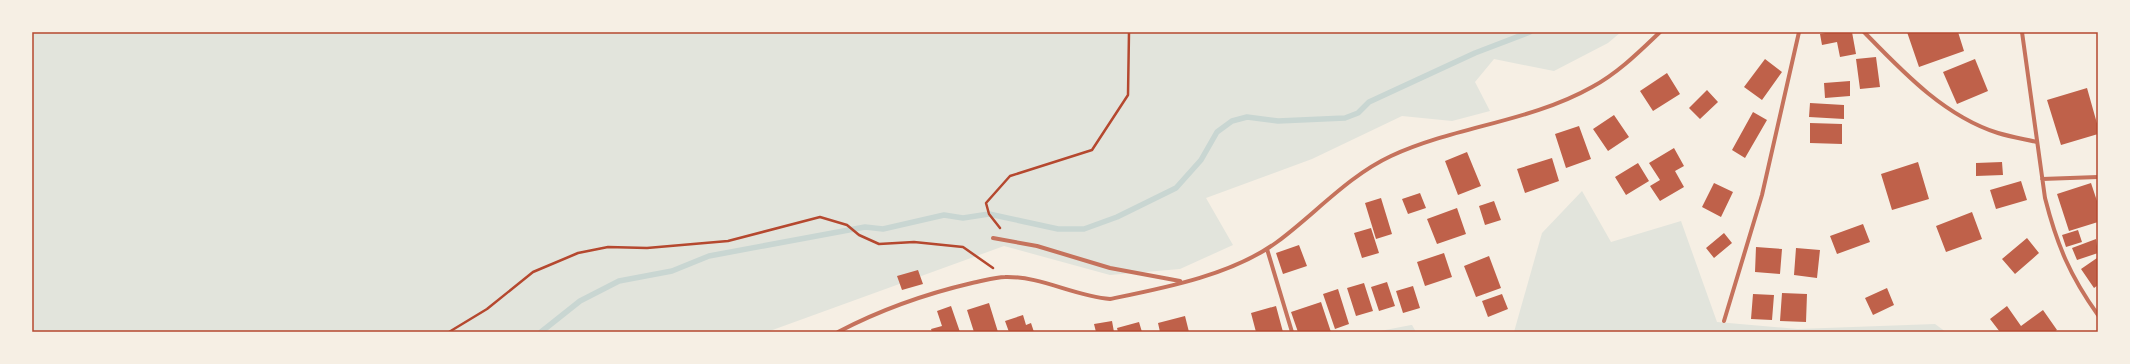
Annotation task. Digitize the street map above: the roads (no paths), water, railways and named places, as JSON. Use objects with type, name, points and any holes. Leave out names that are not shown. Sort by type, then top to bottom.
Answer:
[{"type":"street","points":[[838,332],[883,311],[916,299],[955,287],[1005,277],[1047,284],[1093,298],[1110,299],[1228,270],[1267,248],[1300,225],[1369,167],[1393,155],[1437,139],[1560,103],[1592,87],[1612,74],[1660,32]]},
{"type":"street","points":[[1724,321],[1762,195],[1799,32]]},
{"type":"street","points":[[1864,32],[1929,94],[1959,115],[1997,133],[2037,142]]},
{"type":"street","points":[[2022,32],[2042,179],[2049,215],[2060,250],[2074,279],[2098,315]]},
{"type":"street","points":[[2042,179],[2098,177]]},
{"type":"street","points":[[992,238],[1074,256],[1110,268],[1183,282]]},
{"type":"street","points":[[1267,248],[1292,332]]},
{"type":"waterway","points":[[541,332],[580,301],[619,281],[672,271],[709,256],[865,227],[883,229],[944,215],[963,218],[989,214],[1058,229],[1084,229],[1117,217],[1176,188],[1201,160],[1217,132],[1232,121],[1247,117],[1278,121],[1345,118],[1358,113],[1369,102],[1475,53],[1530,32]]}]
